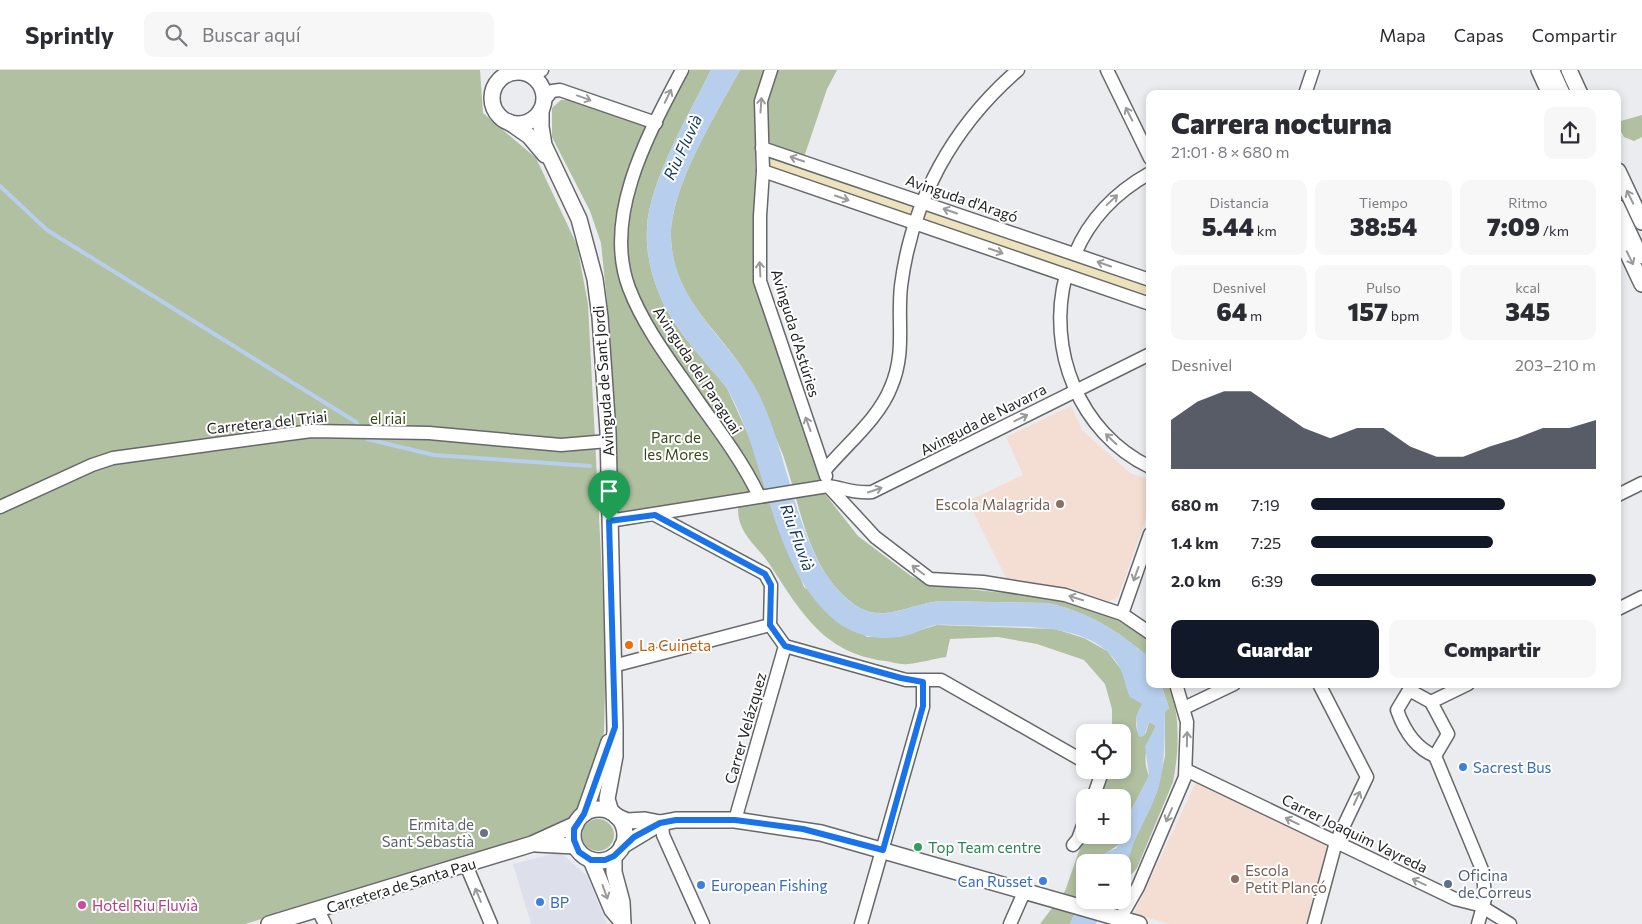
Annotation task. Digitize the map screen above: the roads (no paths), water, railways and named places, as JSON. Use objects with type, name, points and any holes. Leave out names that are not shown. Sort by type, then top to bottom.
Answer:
[{"type":"main road","points":[[493,96],[498,82],[506,75],[516,72],[531,72],[541,85],[542,106],[533,118],[523,123],[506,120],[495,109],[493,96],[495,70]]},
{"type":"main road","points":[[1539,70],[1548,90]]},
{"type":"main road","points":[[1569,70],[1578,90]]},
{"type":"main road","name":"Avinguda de Sant Jordi","points":[[542,106],[543,139],[551,163],[579,219],[595,279],[600,317],[608,440],[615,727],[614,756],[607,799],[613,814]]},
{"type":"main road","name":"Avinguda de Sant Jordi","points":[[506,120],[529,136],[551,163]]},
{"type":"main road","points":[[1621,177],[1641,217]]},
{"type":"main road","points":[[1621,239],[1642,284]]},
{"type":"main road","name":"Avinguda de Sant Jordi","points":[[580,819],[615,727]]},
{"type":"main road","points":[[661,823],[601,861],[591,860],[575,846],[573,835],[580,819],[597,810],[627,820],[645,820],[661,823],[735,820],[803,829],[1060,900],[1115,919],[1139,924]]},
{"type":"main road","points":[[613,814],[624,830],[614,872],[622,902],[623,923]]},
{"type":"main road","name":"Carretera de Santa Pau","points":[[269,924],[466,866],[532,844],[580,819]]},
{"type":"main road","name":"Carretera de Santa Pau","points":[[532,844],[575,846]]},
{"type":"main road","points":[[591,860],[612,910],[623,923]]},
{"type":"street","name":"Avinguda del Paraguai","points":[[682,70],[639,163],[624,212],[622,249],[624,271],[641,313],[657,340],[759,493]]},
{"type":"street","name":"Avinguda d'Astúries","points":[[771,70],[761,101],[763,172],[760,216],[760,281],[825,470],[828,486]]},
{"type":"street","points":[[825,470],[867,422],[887,396],[892,386],[901,352],[901,287],[914,223],[921,201],[932,178],[972,114],[992,92],[1018,70]]},
{"type":"street","points":[[1107,70],[1146,150]]},
{"type":"street","points":[[1306,90],[1313,70]]},
{"type":"street","points":[[1552,70],[1562,90]]},
{"type":"street","points":[[542,106],[552,91],[560,90],[656,123]]},
{"type":"street","name":"Avinguda d'Aragó","points":[[762,148],[1146,279]]},
{"type":"street","points":[[763,172],[1146,303]]},
{"type":"street","points":[[1075,254],[1086,230],[1101,211],[1134,182],[1146,175]]},
{"type":"street","points":[[1621,212],[1642,257]]},
{"type":"street","points":[[1066,275],[1062,296],[1060,330],[1066,365],[1076,391],[1090,416],[1104,433],[1132,457],[1146,465]]},
{"type":"street","name":"Avinguda de Navarra","points":[[828,486],[855,492],[872,492],[1146,356]]},
{"type":"street","name":"Carretera del Triai","points":[[0,508],[92,465],[113,458],[311,431],[429,433],[562,445],[608,440]]},
{"type":"street","points":[[1621,494],[1642,483]]},
{"type":"street","points":[[609,521],[655,515],[759,493],[828,486],[875,537],[930,579],[983,582],[1049,592],[1091,602],[1122,614],[1146,630]]},
{"type":"street","points":[[655,515],[765,574],[771,585],[770,625],[785,646],[901,678],[923,682],[937,680],[949,684],[1076,757]]},
{"type":"street","points":[[1122,614],[1146,545]]},
{"type":"street","points":[[1621,608],[1642,597]]},
{"type":"street","points":[[613,666],[770,625]]},
{"type":"street","name":"Carrer Velázquez","points":[[735,820],[785,646]]},
{"type":"street","points":[[861,924],[923,706],[923,682]]},
{"type":"street","points":[[1115,919],[1138,887],[1180,790],[1186,770],[1188,733],[1184,708],[1177,688]]},
{"type":"street","points":[[1184,708],[1226,688]]},
{"type":"street","points":[[1314,924],[1336,842],[1366,777],[1321,688]]},
{"type":"street","points":[[1407,688],[1398,710],[1401,721],[1423,751],[1435,756],[1482,867],[1485,889],[1484,907],[1478,924]]},
{"type":"street","points":[[1409,688],[1431,702],[1448,734],[1435,756]]},
{"type":"street","points":[[1431,702],[1460,688]]},
{"type":"street","name":"Carrer Joaquim Vayreda","points":[[1186,770],[1455,899],[1484,907],[1510,924]]},
{"type":"street","points":[[661,823],[663,836],[702,924]]},
{"type":"street","points":[[1073,845],[1076,841]]},
{"type":"street","points":[[466,866],[491,924]]},
{"type":"street","points":[[1010,924],[1025,890]]},
{"type":"street","points":[[318,910],[325,924]]},
{"type":"water","name":"Riu Fluvià","points":[[711,70],[740,70],[696,151],[678,195],[671,236],[674,258],[680,278],[689,297],[740,364],[752,382],[765,408],[805,532],[818,561],[834,585],[855,605],[866,611],[876,613],[898,611],[942,601],[1048,603],[1090,617],[1126,639],[1146,655],[1146,688],[1162,688],[1169,708],[1165,712],[1163,762],[1160,782],[1131,854],[1104,854],[1117,848],[1118,844],[1131,844],[1131,811],[1149,776],[1145,746],[1156,726],[1149,722],[1144,736],[1140,737],[1138,735],[1136,717],[1142,704],[1130,697],[1118,664],[1102,648],[1088,639],[1072,633],[1037,628],[937,625],[901,637],[880,638],[858,634],[839,624],[811,594],[795,568],[782,539],[752,446],[727,388],[672,319],[661,298],[653,275],[647,240],[649,210],[672,147]]},
{"type":"water","points":[[1077,909],[1101,909],[1096,924],[1070,924]]},
{"type":"waterway","points":[[0,186],[47,230],[356,422],[360,428]]},
{"type":"waterway","points":[[363,434],[367,439],[434,455],[590,466]]},
{"type":"place","name":"Escola Malagrida","points":[[1060,504]]},
{"type":"place","name":"La Cuineta","points":[[629,645]]},
{"type":"place","name":"Sacrest Bus","points":[[1463,767]]},
{"type":"place","name":"Ermita de Sant Sebastià","points":[[484,833]]},
{"type":"place","name":"Top Team centre","points":[[918,847]]},
{"type":"place","name":"Escola Petit Plançó","points":[[1235,879]]},
{"type":"place","name":"Can Russet","points":[[1043,881]]},
{"type":"place","name":"Oficina de Correus","points":[[1448,884]]},
{"type":"place","name":"European Fishing","points":[[701,885]]},
{"type":"place","name":"BP","points":[[540,902]]},
{"type":"place","name":"Hotel Riu Fluvià","points":[[82,905]]},
{"type":"park label","name":"el riai","points":[[388,418]]},
{"type":"park label","name":"Parc de les Mores","points":[[676,446]]}]
